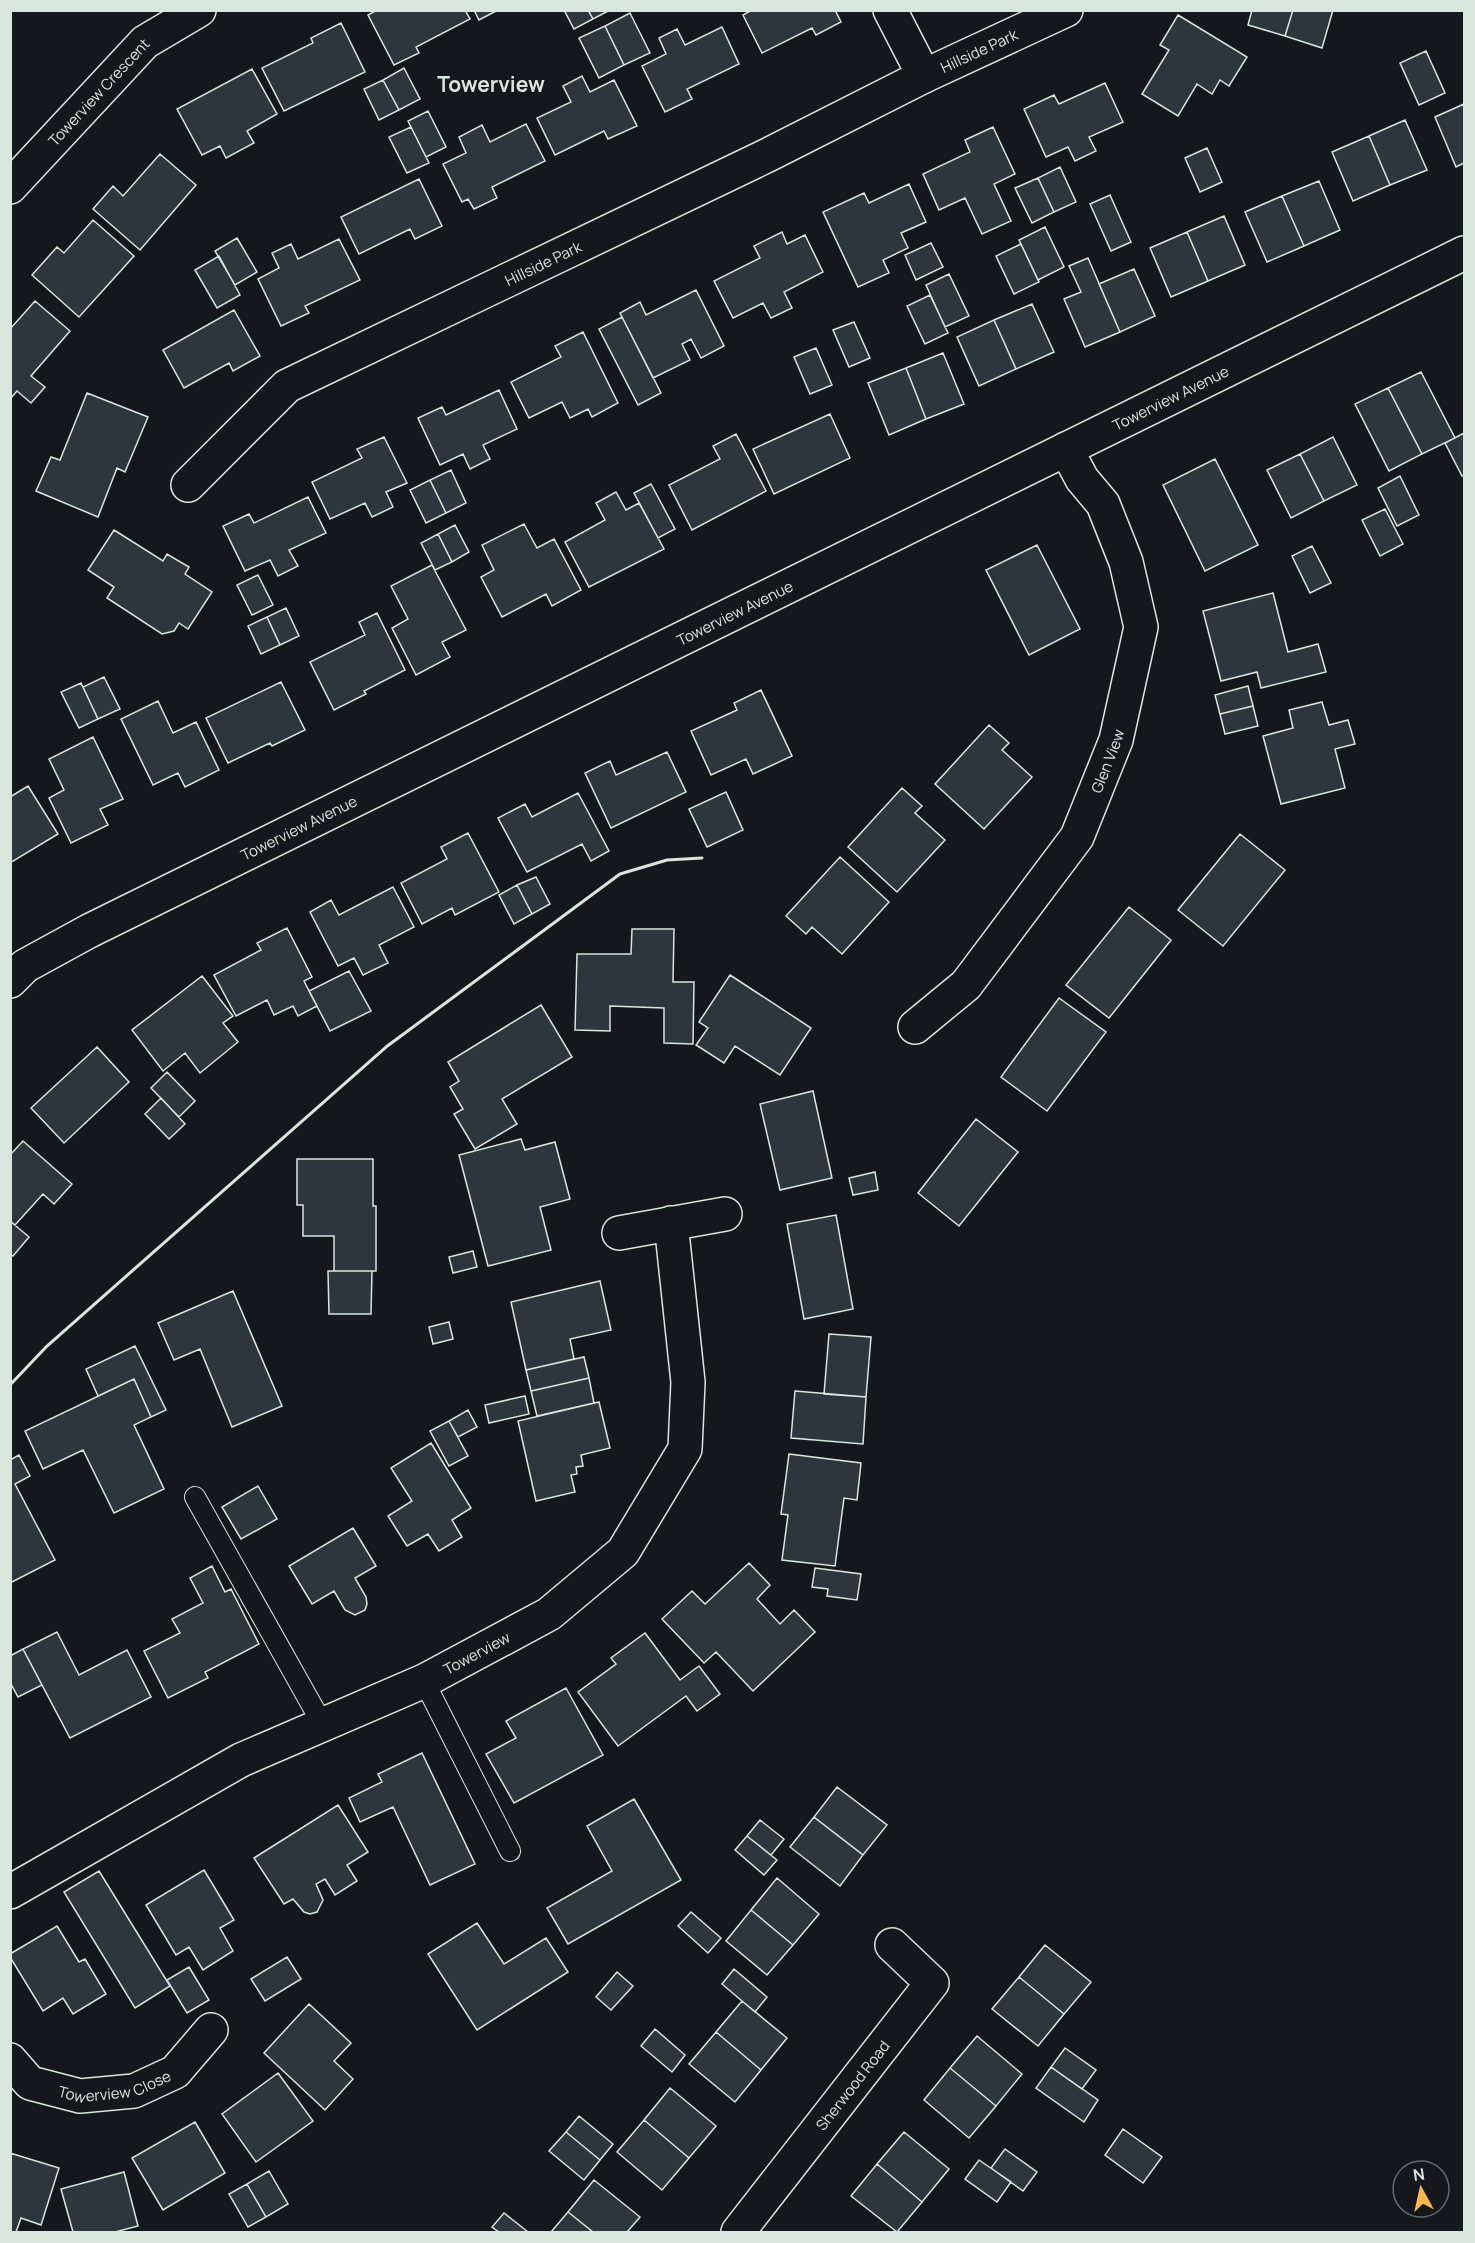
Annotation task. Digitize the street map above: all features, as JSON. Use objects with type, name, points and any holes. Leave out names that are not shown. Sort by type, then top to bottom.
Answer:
[{"type":"street","name":"Towerview Crescent","points":[[10,187],[145,42],[199,10]]},
{"type":"street","name":"Hillside Park","points":[[890,10],[924,76]]},
{"type":"street","name":"Hillside Park","points":[[188,485],[287,386],[768,155],[924,76],[1066,10]]},
{"type":"street","name":"Towerview Avenue","points":[[10,981],[25,966],[89,931],[1464,253]]},
{"type":"street","name":"Glen View","points":[[915,1027],[966,985],[1077,837],[1116,740],[1141,627],[1126,562],[1103,504],[1082,479],[1066,449]]},
{"type":"street","points":[[619,1233],[725,1214]]},
{"type":"street","name":"Towerview","points":[[10,1892],[241,1760],[424,1681],[549,1614],[623,1552],[685,1449],[688,1382],[671,1223]]},
{"type":"street","name":"Sherwood Road","points":[[738,2232],[932,1983],[892,1945]]},
{"type":"street","name":"Towerview Close","points":[[10,2060],[30,2083],[80,2096],[134,2091],[175,2072],[211,2030]]},
{"type":"lane","points":[[195,1497],[323,1725]]},
{"type":"lane","points":[[424,1681],[510,1851]]},
{"type":"building","points":[[377,10],[465,10],[470,19],[416,47],[419,53],[394,65],[368,15]]},
{"type":"building","points":[[474,10],[498,10],[479,20]]},
{"type":"building","points":[[564,10],[588,10],[593,19],[574,29]]},
{"type":"building","points":[[588,10],[610,10],[593,19]]},
{"type":"building","points":[[752,10],[835,10],[841,22],[816,35],[812,28],[762,53],[743,15]]},
{"type":"building","points":[[1252,10],[1293,10],[1285,36],[1248,25]]},
{"type":"building","points":[[1293,10],[1333,10],[1322,48],[1285,36]]},
{"type":"building","points":[[630,13],[650,53],[624,65],[605,26]]},
{"type":"building","points":[[1178,15],[1247,57],[1229,86],[1220,80],[1212,94],[1197,84],[1178,116],[1142,94],[1169,50],[1160,45]]},
{"type":"building","points":[[341,23],[365,72],[284,111],[262,68],[313,43],[311,38]]},
{"type":"building","points":[[605,26],[624,65],[599,78],[579,38]]},
{"type":"building","points":[[722,27],[739,64],[687,89],[692,99],[665,112],[642,66],[666,54],[659,38],[677,29],[685,45]]},
{"type":"building","points":[[1426,51],[1445,93],[1419,105],[1400,63]]},
{"type":"building","points":[[404,68],[420,99],[399,110],[383,80]]},
{"type":"building","points":[[252,69],[277,114],[247,131],[254,143],[226,158],[220,146],[202,155],[177,109]]},
{"type":"building","points":[[582,76],[590,92],[614,80],[637,126],[608,139],[604,131],[555,155],[537,118],[571,102],[563,86]]},
{"type":"building","points":[[383,80],[399,110],[379,120],[364,89]]},
{"type":"building","points":[[1105,83],[1123,122],[1089,137],[1096,151],[1075,161],[1068,147],[1046,157],[1024,109],[1054,95],[1059,104]]},
{"type":"building","points":[[1464,104],[1464,163],[1456,167],[1435,117]]},
{"type":"building","points":[[428,111],[446,147],[426,157],[408,121]]},
{"type":"building","points":[[1405,120],[1427,170],[1390,185],[1369,136]]},
{"type":"building","points":[[526,124],[545,161],[492,187],[497,198],[474,209],[468,199],[462,202],[443,164],[466,153],[459,137],[482,125],[490,142]]},
{"type":"building","points":[[411,127],[429,163],[407,173],[389,137]]},
{"type":"building","points":[[993,127],[1015,174],[994,184],[1011,221],[982,234],[965,198],[939,210],[923,174],[970,152],[965,140]]},
{"type":"building","points":[[1369,136],[1390,185],[1353,201],[1332,152]]},
{"type":"building","points":[[1207,148],[1222,182],[1200,192],[1185,158]]},
{"type":"building","points":[[160,154],[196,185],[140,250],[93,209],[113,186],[123,196]]},
{"type":"building","points":[[1060,167],[1076,202],[1054,212],[1038,178]]},
{"type":"building","points":[[1038,178],[1054,212],[1032,223],[1015,188]]},
{"type":"building","points":[[419,179],[442,226],[415,239],[410,229],[359,254],[341,217]]},
{"type":"building","points":[[1319,181],[1340,230],[1304,246],[1282,196]]},
{"type":"building","points":[[909,184],[926,222],[901,233],[908,248],[883,260],[889,273],[858,287],[823,212],[864,193],[869,203]]},
{"type":"building","points":[[1110,195],[1131,242],[1111,251],[1090,204]]},
{"type":"building","points":[[1282,196],[1304,246],[1267,262],[1245,212]]},
{"type":"building","points":[[1224,216],[1245,265],[1208,281],[1187,232]]},
{"type":"building","points":[[93,220],[134,256],[79,317],[32,275],[57,247],[64,253]]},
{"type":"building","points":[[1045,227],[1064,267],[1038,280],[1019,240]]},
{"type":"building","points":[[782,232],[787,244],[805,235],[823,272],[784,292],[792,308],[771,318],[763,303],[733,318],[714,281],[760,258],[754,246]]},
{"type":"building","points":[[1187,232],[1208,281],[1171,297],[1150,248]]},
{"type":"building","points":[[237,238],[257,272],[235,285],[215,251]]},
{"type":"building","points":[[339,239],[360,280],[305,306],[309,313],[281,326],[258,279],[279,268],[272,253],[291,244],[298,259]]},
{"type":"building","points":[[931,243],[943,267],[916,280],[905,255]]},
{"type":"building","points":[[1021,244],[1039,282],[1014,294],[996,256]]},
{"type":"building","points":[[219,256],[240,295],[217,308],[195,270]]},
{"type":"building","points":[[1088,258],[1120,332],[1085,347],[1064,299],[1081,292],[1069,266]]},
{"type":"building","points":[[1134,269],[1155,316],[1120,332],[1099,284]]},
{"type":"building","points":[[949,274],[969,316],[945,327],[926,285]]},
{"type":"building","points":[[696,290],[724,346],[701,358],[691,339],[682,344],[690,360],[653,378],[620,313],[640,302],[646,315]]},
{"type":"building","points":[[930,295],[948,333],[925,344],[907,306]]},
{"type":"building","points":[[35,301],[70,331],[31,376],[45,387],[31,403],[17,391],[10,399],[10,329]]},
{"type":"building","points":[[1032,304],[1054,352],[1016,369],[994,320]]},
{"type":"building","points":[[234,310],[260,356],[233,371],[229,363],[184,388],[163,350]]},
{"type":"building","points":[[622,317],[661,393],[638,405],[599,329]]},
{"type":"building","points":[[994,320],[1016,369],[979,386],[957,337]]},
{"type":"building","points":[[854,322],[870,358],[849,367],[833,330]]},
{"type":"building","points":[[583,332],[618,403],[592,417],[588,409],[570,418],[562,402],[529,418],[511,382],[561,357],[555,346]]},
{"type":"building","points":[[816,348],[832,385],[810,394],[794,357]]},
{"type":"building","points":[[943,353],[964,404],[926,419],[906,368]]},
{"type":"building","points":[[906,368],[926,419],[889,435],[868,383]]},
{"type":"building","points":[[1421,372],[1455,438],[1422,454],[1388,388]]},
{"type":"building","points":[[1388,388],[1422,454],[1389,471],[1355,404]]},
{"type":"building","points":[[499,390],[517,429],[483,445],[490,459],[470,469],[463,454],[440,465],[418,418],[442,407],[446,415]]},
{"type":"building","points":[[87,393],[148,417],[125,472],[117,468],[98,517],[36,491],[51,457],[60,460]]},
{"type":"building","points":[[830,414],[850,458],[774,494],[753,449]]},
{"type":"building","points":[[1464,433],[1464,475],[1462,476],[1445,443]]},
{"type":"building","points":[[736,434],[766,491],[692,530],[669,485],[720,459],[713,446]]},
{"type":"building","points":[[384,437],[407,483],[386,492],[393,507],[372,517],[365,503],[330,519],[312,482],[362,458],[357,449]]},
{"type":"building","points":[[1333,437],[1357,485],[1324,501],[1300,454]]},
{"type":"building","points":[[1300,454],[1324,501],[1291,518],[1267,470]]},
{"type":"building","points":[[1215,459],[1258,545],[1205,571],[1163,485]]},
{"type":"building","points":[[451,470],[466,503],[446,513],[430,480]]},
{"type":"building","points":[[1400,476],[1419,515],[1397,526],[1378,488]]},
{"type":"building","points":[[430,480],[446,513],[426,523],[410,490]]},
{"type":"building","points":[[651,484],[675,529],[658,538],[634,493]]},
{"type":"building","points":[[616,492],[626,510],[639,503],[664,549],[589,587],[565,542],[605,520],[596,503]]},
{"type":"building","points":[[308,497],[326,533],[289,550],[298,566],[278,576],[270,560],[245,571],[223,526],[249,514],[254,523]]},
{"type":"building","points":[[1385,509],[1403,544],[1380,556],[1362,520]]},
{"type":"building","points":[[524,524],[537,548],[554,539],[581,590],[552,606],[546,594],[502,617],[481,577],[494,570],[482,545]]},
{"type":"building","points":[[455,525],[469,552],[452,562],[438,534]]},
{"type":"building","points":[[114,530],[163,561],[167,554],[189,567],[185,574],[212,592],[188,629],[179,623],[174,631],[162,634],[107,598],[114,587],[88,570]]},
{"type":"building","points":[[438,534],[452,562],[435,570],[421,543]]},
{"type":"building","points":[[1037,545],[1080,629],[1029,655],[986,570]]},
{"type":"building","points":[[1312,546],[1331,583],[1310,593],[1292,556]]},
{"type":"building","points":[[432,565],[466,630],[442,642],[450,657],[416,675],[392,628],[408,619],[391,586]]},
{"type":"building","points":[[258,575],[273,605],[252,615],[237,585]]},
{"type":"building","points":[[1273,593],[1288,652],[1318,644],[1326,672],[1261,688],[1257,672],[1221,681],[1203,611]]},
{"type":"building","points":[[286,608],[299,636],[280,645],[267,617]]},
{"type":"building","points":[[377,613],[405,670],[364,691],[366,694],[334,710],[310,662],[365,635],[359,622]]},
{"type":"building","points":[[267,617],[280,645],[261,654],[248,626]]},
{"type":"building","points":[[104,677],[120,709],[98,719],[83,687]]},
{"type":"building","points":[[281,682],[305,730],[272,746],[270,743],[228,763],[206,718]]},
{"type":"building","points":[[81,683],[98,719],[79,728],[61,692]]},
{"type":"building","points":[[1248,686],[1253,706],[1220,714],[1215,695]]},
{"type":"building","points":[[761,690],[792,756],[753,774],[746,759],[711,775],[691,731],[737,710],[734,703]]},
{"type":"building","points":[[158,701],[173,733],[196,722],[219,770],[185,787],[178,773],[153,785],[121,719]]},
{"type":"building","points":[[1322,702],[1329,725],[1348,720],[1355,744],[1335,749],[1345,788],[1281,804],[1263,736],[1293,728],[1289,710]]},
{"type":"building","points":[[1253,706],[1258,726],[1225,734],[1220,714]]},
{"type":"building","points":[[989,725],[1009,743],[1002,750],[1032,777],[984,829],[935,784]]},
{"type":"building","points":[[93,737],[123,799],[100,809],[108,825],[71,843],[49,798],[64,790],[49,759]]},
{"type":"building","points":[[667,752],[686,792],[611,828],[585,773],[610,761],[616,775]]},
{"type":"building","points":[[28,786],[58,834],[10,863],[10,797]]},
{"type":"building","points":[[902,788],[922,806],[915,813],[945,840],[897,892],[848,847]]},
{"type":"building","points":[[726,792],[743,830],[707,847],[689,809]]},
{"type":"building","points":[[578,793],[609,851],[591,861],[582,844],[527,872],[498,818],[525,804],[532,817]]},
{"type":"building","points":[[468,833],[499,892],[455,915],[452,908],[422,924],[401,883],[447,859],[441,847]]},
{"type":"building","points":[[1240,834],[1285,870],[1223,946],[1178,910]]},
{"type":"building","points":[[840,857],[889,902],[842,954],[812,927],[806,934],[786,916]]},
{"type":"building","points":[[536,877],[550,904],[532,914],[517,885]]},
{"type":"building","points":[[517,885],[532,914],[514,924],[499,895]]},
{"type":"building","points":[[393,887],[414,927],[379,945],[388,963],[363,975],[354,958],[338,966],[310,912],[331,900],[339,915]]},
{"type":"building","points":[[1129,907],[1171,940],[1109,1018],[1066,985]]},
{"type":"building","points":[[287,928],[312,977],[304,981],[317,1006],[298,1016],[293,1006],[274,1015],[267,1000],[236,1016],[214,975],[261,950],[257,943]]},
{"type":"building","points":[[632,929],[674,929],[673,982],[694,982],[693,1044],[664,1043],[664,1008],[610,1006],[610,1031],[575,1030],[577,954],[631,954]]},
{"type":"building","points":[[349,971],[371,1011],[330,1031],[309,991]]},
{"type":"building","points":[[730,975],[811,1028],[780,1075],[735,1046],[724,1063],[696,1045],[708,1028],[699,1022]]},
{"type":"building","points":[[202,976],[233,1016],[223,1023],[238,1042],[200,1073],[185,1053],[163,1071],[132,1030]]},
{"type":"building","points":[[1059,998],[1106,1032],[1047,1111],[1001,1077]]},
{"type":"building","points":[[541,1005],[572,1057],[502,1099],[517,1124],[475,1149],[454,1114],[463,1109],[450,1087],[459,1081],[448,1062]]},
{"type":"building","points":[[97,1047],[129,1082],[64,1143],[31,1108]]},
{"type":"building","points":[[167,1072],[195,1101],[179,1117],[151,1088]]},
{"type":"building","points":[[813,1091],[832,1178],[780,1190],[760,1104]]},
{"type":"building","points":[[161,1098],[185,1124],[169,1139],[145,1114]]},
{"type":"building","points":[[976,1119],[1018,1152],[959,1226],[918,1193]]},
{"type":"building","points":[[521,1139],[525,1150],[555,1142],[570,1199],[540,1207],[551,1250],[488,1266],[459,1155]]},
{"type":"building","points":[[23,1141],[72,1184],[54,1204],[43,1194],[15,1225],[10,1221],[10,1155]]},
{"type":"building","points":[[297,1159],[373,1159],[376,1271],[334,1271],[334,1236],[303,1236],[303,1205],[297,1205]]},
{"type":"building","points":[[875,1172],[878,1190],[853,1195],[849,1178]]},
{"type":"building","points":[[836,1215],[853,1309],[804,1319],[787,1224]]},
{"type":"building","points":[[10,1221],[29,1237],[13,1256],[10,1254]]},
{"type":"building","points":[[473,1251],[477,1267],[453,1273],[449,1257]]},
{"type":"building","points":[[328,1271],[372,1271],[371,1314],[329,1314]]},
{"type":"building","points":[[600,1281],[611,1330],[570,1339],[574,1359],[526,1370],[511,1302]]},
{"type":"building","points":[[233,1291],[282,1406],[232,1427],[200,1349],[174,1360],[158,1323]]},
{"type":"building","points":[[449,1322],[453,1339],[433,1344],[429,1327]]},
{"type":"building","points":[[829,1334],[871,1337],[866,1397],[824,1394]]},
{"type":"building","points":[[135,1346],[166,1410],[151,1417],[134,1379],[98,1396],[86,1369]]},
{"type":"building","points":[[584,1357],[589,1378],[531,1391],[526,1370]]},
{"type":"building","points":[[589,1378],[594,1403],[537,1416],[531,1391]]},
{"type":"building","points":[[134,1379],[151,1417],[134,1425],[164,1489],[114,1513],[83,1450],[43,1469],[25,1431]]},
{"type":"building","points":[[795,1391],[866,1397],[863,1444],[791,1438]]},
{"type":"building","points":[[525,1396],[529,1414],[489,1423],[485,1405]]},
{"type":"building","points":[[599,1402],[610,1448],[581,1455],[583,1466],[576,1467],[577,1474],[571,1475],[575,1492],[536,1501],[518,1421]]},
{"type":"building","points":[[468,1410],[477,1427],[458,1437],[449,1421]]},
{"type":"building","points":[[449,1421],[468,1456],[449,1466],[430,1431]]},
{"type":"building","points":[[431,1443],[471,1508],[452,1520],[462,1537],[439,1551],[428,1534],[407,1546],[388,1516],[412,1501],[391,1468]]},
{"type":"building","points":[[789,1454],[861,1463],[857,1500],[844,1498],[835,1566],[782,1560],[788,1515],[781,1514]]},
{"type":"building","points":[[19,1455],[30,1476],[15,1484],[55,1560],[10,1583],[10,1460]]},
{"type":"building","points":[[258,1486],[277,1519],[241,1539],[222,1507]]},
{"type":"building","points":[[353,1528],[376,1566],[355,1578],[366,1597],[367,1604],[365,1610],[355,1615],[345,1610],[334,1591],[312,1604],[289,1566]]},
{"type":"building","points":[[749,1563],[770,1585],[757,1599],[780,1624],[794,1610],[815,1632],[753,1691],[716,1652],[704,1663],[662,1619],[692,1591],[705,1604]]},
{"type":"building","points":[[212,1566],[225,1592],[231,1589],[259,1644],[205,1672],[208,1678],[168,1698],[144,1651],[180,1633],[172,1619],[203,1603],[190,1578]]},
{"type":"building","points":[[815,1568],[861,1574],[857,1600],[827,1596],[828,1589],[812,1587]]},
{"type":"building","points":[[57,1632],[79,1675],[127,1650],[151,1697],[70,1738],[23,1649]]},
{"type":"building","points":[[645,1633],[680,1680],[699,1666],[720,1694],[697,1711],[686,1696],[618,1746],[578,1692],[616,1664],[611,1658]]},
{"type":"building","points":[[23,1649],[42,1685],[18,1697],[10,1682],[10,1656]]},
{"type":"building","points":[[566,1688],[603,1755],[514,1803],[486,1754],[516,1738],[506,1721]]},
{"type":"building","points":[[422,1753],[475,1864],[430,1885],[393,1807],[360,1822],[349,1798],[382,1782],[378,1774]]},
{"type":"building","points":[[837,1787],[887,1825],[863,1855],[814,1817]]},
{"type":"building","points":[[634,1799],[681,1880],[568,1944],[547,1908],[612,1871],[587,1826]]},
{"type":"building","points":[[338,1805],[368,1852],[347,1865],[357,1881],[335,1895],[325,1879],[316,1884],[323,1900],[317,1912],[310,1914],[304,1912],[293,1899],[284,1904],[254,1858]]},
{"type":"building","points":[[814,1817],[863,1855],[840,1886],[790,1847]]},
{"type":"building","points":[[760,1820],[784,1839],[771,1855],[747,1836]]},
{"type":"building","points":[[747,1836],[777,1860],[764,1875],[735,1850]]},
{"type":"building","points":[[204,1870],[234,1920],[220,1928],[233,1951],[203,1970],[189,1947],[176,1955],[146,1905]]},
{"type":"building","points":[[99,1871],[170,1986],[135,2008],[64,1892]]},
{"type":"building","points":[[777,1878],[819,1914],[793,1945],[751,1910]]},
{"type":"building","points":[[751,1910],[793,1945],[767,1975],[726,1941]]},
{"type":"building","points":[[691,1912],[721,1938],[708,1953],[678,1926]]},
{"type":"building","points":[[477,1923],[504,1964],[546,1938],[568,1972],[477,2030],[428,1954]]},
{"type":"building","points":[[57,1926],[79,1962],[85,1959],[106,1994],[73,2014],[63,1998],[43,2011],[10,1957],[10,1954]]},
{"type":"building","points":[[1045,1945],[1091,1982],[1064,2014],[1019,1977]]},
{"type":"building","points":[[287,1957],[301,1979],[265,2001],[251,1979]]},
{"type":"building","points":[[189,1967],[209,2000],[187,2013],[167,1980]]},
{"type":"building","points":[[734,1969],[767,1997],[755,2012],[722,1984]]},
{"type":"building","points":[[617,1972],[633,1986],[611,2010],[596,1997]]},
{"type":"building","points":[[1019,1977],[1064,2014],[1038,2046],[992,2009]]},
{"type":"building","points":[[742,2001],[787,2038],[761,2070],[716,2032]]},
{"type":"building","points":[[309,2004],[351,2043],[334,2061],[353,2079],[325,2110],[264,2053]]},
{"type":"building","points":[[655,2029],[685,2055],[672,2072],[641,2046]]},
{"type":"building","points":[[716,2032],[761,2070],[735,2102],[689,2064]]},
{"type":"building","points":[[977,2036],[1022,2074],[996,2106],[950,2068]]},
{"type":"building","points":[[1065,2048],[1096,2070],[1082,2089],[1051,2067]]},
{"type":"building","points":[[1051,2067],[1098,2100],[1084,2122],[1036,2088]]},
{"type":"building","points":[[950,2068],[996,2106],[969,2138],[924,2100]]},
{"type":"building","points":[[278,2073],[313,2121],[256,2162],[222,2114]]},
{"type":"building","points":[[670,2088],[716,2126],[689,2158],[644,2120]]},
{"type":"building","points":[[579,2116],[613,2144],[600,2160],[566,2132]]},
{"type":"building","points":[[644,2120],[689,2158],[662,2190],[617,2152]]},
{"type":"building","points":[[195,2122],[225,2173],[163,2210],[132,2158]]},
{"type":"building","points":[[1123,2129],[1162,2157],[1143,2183],[1105,2155]]},
{"type":"building","points":[[566,2132],[600,2160],[584,2180],[549,2151]]},
{"type":"building","points":[[904,2132],[949,2169],[922,2202],[877,2164]]},
{"type":"building","points":[[1005,2149],[1037,2172],[1023,2191],[991,2168]]},
{"type":"building","points":[[10,2153],[59,2168],[41,2225],[21,2218],[16,2232],[10,2232]]},
{"type":"building","points":[[979,2160],[1011,2182],[997,2202],[965,2179]]},
{"type":"building","points":[[877,2164],[922,2202],[897,2232],[851,2196]]},
{"type":"building","points":[[269,2171],[288,2204],[266,2217],[247,2184]]},
{"type":"building","points":[[124,2172],[138,2226],[115,2232],[73,2232],[61,2189]]},
{"type":"building","points":[[594,2180],[640,2217],[627,2232],[593,2232],[568,2212]]},
{"type":"building","points":[[247,2184],[266,2217],[248,2227],[229,2194]]},
{"type":"building","points":[[568,2212],[593,2232],[551,2232]]},
{"type":"building","points":[[504,2213],[528,2232],[499,2232],[492,2227]]},
{"type":"wall","points":[[10,1385],[47,1346],[386,1047],[620,874],[667,860],[702,858]]},
{"type":"district","name":"Towerview","points":[[491,84]]}]
